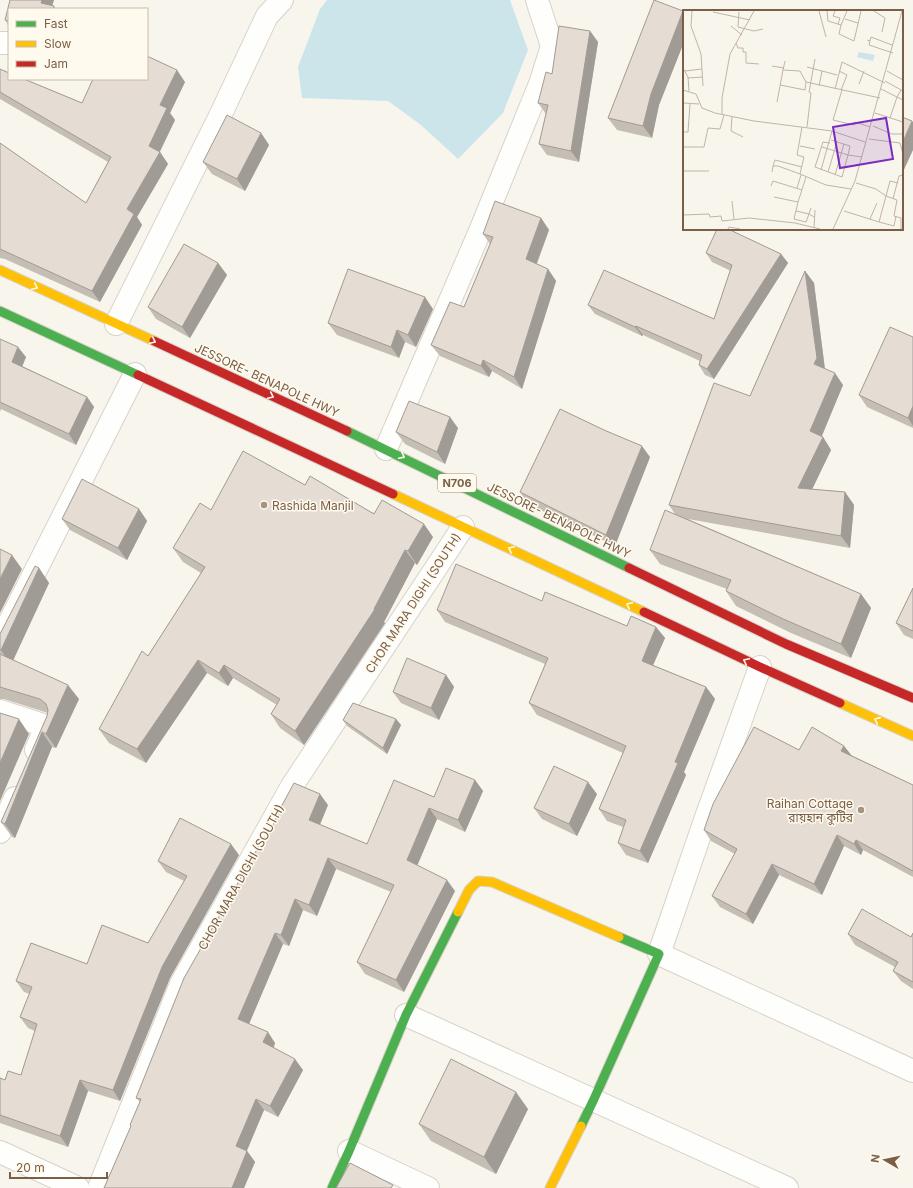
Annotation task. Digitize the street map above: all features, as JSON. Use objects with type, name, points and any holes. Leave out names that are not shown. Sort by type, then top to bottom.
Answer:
[{"type":"main road","name":"JESSORE- BENAPOLE HWY","points":[[0,270],[386,449],[786,644],[913,698]]},
{"type":"main road","points":[[0,311],[760,667],[913,736]]},
{"type":"main road","points":[[332,1188],[406,1015],[469,890],[478,881],[492,882],[659,954],[594,1100],[550,1188]]},
{"type":"street","points":[[116,324],[217,123],[267,16],[282,0]]},
{"type":"street","points":[[386,449],[480,231],[540,84],[552,46],[537,0]]},
{"type":"street","points":[[0,640],[134,374]]},
{"type":"street","name":"CHOR MARA DIGHI (SOUTH)","points":[[99,1188],[181,984],[292,786],[463,527]]},
{"type":"street","points":[[760,667],[704,822],[659,954],[913,1071]]},
{"type":"street","points":[[0,711],[46,726],[0,832]]},
{"type":"street","points":[[406,1015],[787,1188]]},
{"type":"street","points":[[349,1151],[428,1188]]},
{"type":"street","points":[[0,1152],[78,1188]]},
{"type":"water","points":[[327,0],[510,0],[528,50],[503,113],[458,159],[421,125],[388,101],[302,98],[298,67],[320,9]]},
{"type":"building","points":[[10,0],[42,0],[41,3],[54,6],[53,8],[8,8]]},
{"type":"building","points":[[654,0],[683,11],[651,94],[643,126],[608,118]]},
{"type":"building","points":[[8,8],[8,21],[5,20]]},
{"type":"building","points":[[559,26],[590,31],[571,151],[539,144],[548,105],[538,103],[546,72],[552,74]]},
{"type":"building","points":[[148,56],[177,70],[160,105],[167,108],[149,146],[160,152],[127,209],[134,214],[92,291],[0,249],[0,143],[86,203],[111,157],[0,92],[0,69],[8,73],[8,80],[26,80],[82,103],[93,80],[148,80]]},
{"type":"building","points":[[227,115],[261,133],[237,179],[203,162]]},
{"type":"building","points":[[903,117],[912,121],[903,142]]},
{"type":"building","points":[[495,201],[541,218],[526,259],[548,269],[514,377],[483,360],[481,366],[431,345],[450,302],[464,307],[493,237],[483,234]]},
{"type":"building","points":[[717,230],[730,230],[781,254],[707,369],[699,365],[702,355],[636,326],[635,327],[588,305],[604,270],[714,319],[732,265],[706,253]]},
{"type":"building","points":[[184,244],[218,263],[182,327],[148,307]]},
{"type":"building","points":[[348,269],[425,297],[408,335],[397,330],[391,347],[328,323]]},
{"type":"building","points":[[805,271],[817,358],[814,364],[835,373],[810,431],[823,437],[798,488],[845,492],[841,536],[669,505],[714,383],[750,396]]},
{"type":"building","points":[[890,327],[913,337],[913,406],[908,418],[859,395]]},
{"type":"building","points":[[0,339],[18,347],[12,362],[87,397],[69,434],[0,402]]},
{"type":"building","points":[[409,401],[450,417],[437,452],[396,432]]},
{"type":"building","points":[[560,409],[642,446],[606,535],[520,492]]},
{"type":"building","points":[[243,451],[305,485],[310,476],[374,514],[382,500],[424,524],[408,551],[405,550],[375,609],[295,731],[271,714],[280,699],[224,665],[219,673],[198,660],[137,749],[99,729],[142,651],[148,656],[205,567],[173,548],[200,503],[211,510]]},
{"type":"building","points":[[82,479],[139,509],[118,548],[62,519]]},
{"type":"building","points":[[665,510],[861,594],[841,644],[781,618],[726,591],[731,580],[650,550]]},
{"type":"building","points":[[0,549],[12,555],[0,579]]},
{"type":"building","points":[[456,564],[542,601],[545,592],[627,626],[631,616],[656,627],[642,661],[706,687],[675,762],[678,763],[640,851],[618,843],[626,820],[599,809],[626,746],[529,703],[548,658],[437,610]]},
{"type":"building","points":[[35,566],[39,568],[0,650],[0,634]]},
{"type":"building","points":[[913,588],[913,631],[896,623]]},
{"type":"building","points":[[0,654],[68,685],[46,734],[42,732],[5,824],[1,822],[47,716],[48,710],[46,704],[40,699],[0,687]]},
{"type":"building","points":[[407,658],[446,675],[431,708],[393,692]]},
{"type":"building","points":[[353,703],[396,719],[383,748],[343,720]]},
{"type":"building","points":[[0,713],[19,719],[0,763]]},
{"type":"building","points":[[754,727],[799,750],[812,727],[844,746],[841,751],[913,785],[913,871],[856,840],[854,844],[837,835],[814,884],[772,864],[746,914],[712,896],[737,849],[704,830],[713,804]]},
{"type":"building","points":[[554,766],[588,782],[569,824],[534,808]]},
{"type":"building","points":[[446,768],[475,780],[458,820],[429,808],[407,860],[447,880],[396,980],[357,962],[394,885],[328,858],[309,905],[295,899],[281,935],[275,933],[238,1019],[268,1032],[263,1042],[295,1059],[270,1106],[256,1099],[236,1146],[247,1151],[232,1188],[104,1188],[131,1126],[130,1125],[141,1099],[136,1098],[184,978],[264,837],[267,838],[294,783],[320,794],[309,820],[367,844],[394,780],[434,797]]},
{"type":"building","points":[[180,818],[231,844],[162,967],[113,1090],[80,1080],[60,1136],[0,1115],[0,1078],[5,1080],[8,1071],[21,1075],[37,1024],[20,1017],[32,987],[16,981],[31,943],[87,964],[102,925],[148,943],[187,876],[158,861]]},
{"type":"building","points":[[862,909],[911,937],[913,933],[913,982],[893,971],[898,962],[848,934]]},
{"type":"building","points":[[451,1059],[516,1092],[484,1157],[419,1124]]},
{"type":"building","points":[[350,1163],[393,1185],[391,1188],[336,1188]]},
{"type":"traffic: fast","points":[[0,311],[138,375]]},
{"type":"traffic: fast","points":[[347,431],[629,568]]},
{"type":"traffic: fast","points":[[332,1188],[406,1015],[458,912]]},
{"type":"traffic: fast","points":[[581,1126],[659,954],[619,937]]},
{"type":"traffic: slow","points":[[0,270],[154,341]]},
{"type":"traffic: slow","points":[[393,494],[644,612]]},
{"type":"traffic: slow","points":[[840,703],[913,736]]},
{"type":"traffic: slow","points":[[458,912],[469,890],[478,881],[492,882],[619,937]]},
{"type":"traffic: slow","points":[[550,1188],[581,1126]]},
{"type":"traffic: jam","points":[[154,341],[347,431]]},
{"type":"traffic: jam","points":[[138,375],[393,494]]},
{"type":"traffic: jam","points":[[629,568],[786,644],[913,698]]},
{"type":"traffic: jam","points":[[644,612],[840,703]]},
{"type":"place","name":"Rashida Manjil","points":[[264,505]]},
{"type":"place","name":"Raihan Cottage রায়হান কুটির","points":[[861,810]]}]
